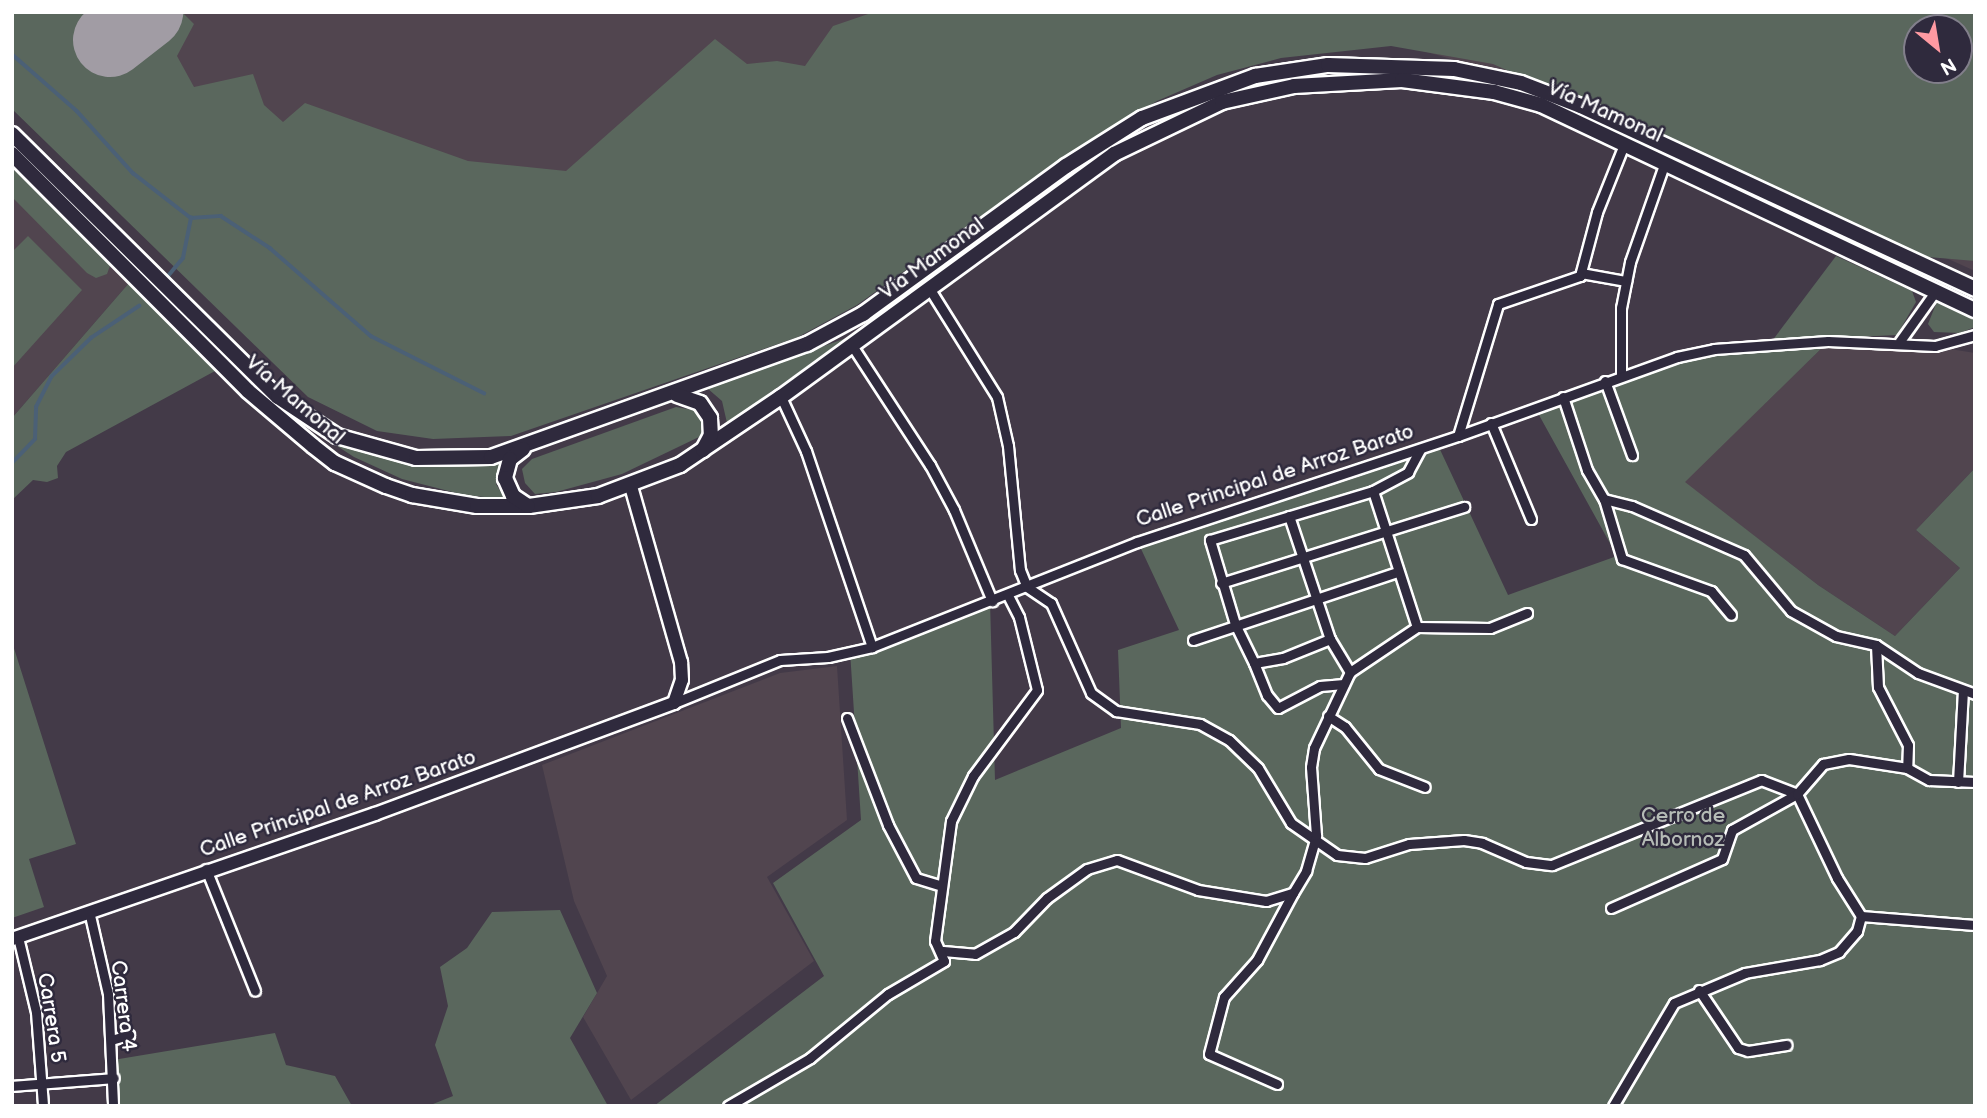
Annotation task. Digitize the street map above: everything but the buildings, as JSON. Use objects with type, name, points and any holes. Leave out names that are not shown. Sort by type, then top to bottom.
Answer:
[{"type":"main road","name":"Vía Mamonal","points":[[12,134],[256,378],[306,418],[337,436],[416,457],[491,457],[526,447],[674,395],[834,331],[1066,166],[1142,118],[1255,76],[1328,65],[1454,69],[1521,83],[1581,106],[1975,289]]},
{"type":"main road","name":"Vía Mamonal","points":[[12,154],[248,391],[335,463],[412,495],[477,506],[529,506],[631,486],[703,451],[1114,154],[1193,114],[1256,93],[1335,81],[1443,84],[1541,105],[1625,142],[1975,310]]},
{"type":"main road","points":[[674,395],[692,398],[706,410],[712,426],[703,451]]},
{"type":"main road","points":[[526,447],[510,459],[505,478],[513,496],[529,506]]},
{"type":"street","points":[[1458,436],[1498,304],[1575,279],[1581,273],[1593,224],[1625,142]]},
{"type":"street","points":[[1621,376],[1621,308],[1626,281],[1665,162]]},
{"type":"street","points":[[1581,273],[1626,281]]},
{"type":"street","points":[[929,288],[986,374],[1001,409],[1020,570],[1027,587],[1043,593],[1051,603],[1081,675],[1101,702],[1126,713],[1200,724],[1229,740],[1258,768],[1291,823],[1314,841],[1352,858],[1409,844],[1464,840],[1526,862],[1552,865],[1762,780],[1797,794],[1837,878],[1861,916]]},
{"type":"street","points":[[1900,341],[1935,292]]},
{"type":"street","name":"Calle Principal de Arroz Barato","points":[[15,938],[206,869],[375,814],[674,704],[780,660],[828,657],[872,647],[1008,596],[1138,542],[1458,436],[1621,376],[1714,349],[1900,341],[1954,344],[1975,335]]},
{"type":"street","points":[[851,344],[930,465],[954,510],[992,601]]},
{"type":"street","points":[[1605,381],[1632,455]]},
{"type":"street","points":[[781,397],[806,451],[872,647]]},
{"type":"street","points":[[1563,397],[1587,470],[1604,499],[1622,559],[1711,591],[1731,615]]},
{"type":"street","points":[[1491,423],[1531,519]]},
{"type":"street","points":[[1344,684],[1320,686],[1278,708],[1267,695],[1235,624],[1210,540],[1373,491],[1408,471],[1420,449]]},
{"type":"street","points":[[631,486],[681,662],[682,680],[674,704]]},
{"type":"street","points":[[1373,491],[1417,627]]},
{"type":"street","points":[[1604,499],[1632,506],[1744,555],[1791,611],[1836,636],[1876,645],[1918,673],[1975,694]]},
{"type":"street","points":[[1221,583],[1386,534],[1464,507]]},
{"type":"street","points":[[1289,516],[1315,602],[1330,639],[1350,673]]},
{"type":"street","points":[[1193,640],[1235,624],[1315,602],[1398,572]]},
{"type":"street","points":[[728,1106],[810,1058],[888,994],[944,961],[943,951],[935,941],[951,821],[973,776],[1037,690],[1019,617],[1008,596]]},
{"type":"street","points":[[1277,1084],[1213,1060],[1209,1054],[1224,997],[1257,960],[1293,893],[1314,841],[1311,767],[1328,716],[1344,684],[1350,673],[1417,627],[1490,628],[1527,613]]},
{"type":"street","points":[[1254,663],[1283,658],[1330,639]]},
{"type":"street","points":[[1876,645],[1878,687],[1908,745],[1907,768]]},
{"type":"street","points":[[1958,782],[1964,691]]},
{"type":"street","points":[[1328,716],[1345,727],[1379,769],[1424,787]]},
{"type":"street","points":[[848,718],[888,825],[916,878],[942,886]]},
{"type":"street","points":[[1611,908],[1722,859],[1732,830],[1797,794],[1823,764],[1834,761],[1907,768],[1929,780],[1975,782]]},
{"type":"street","points":[[943,951],[975,954],[1014,932],[1047,898],[1087,869],[1117,860],[1198,890],[1266,901],[1293,893]]},
{"type":"street","points":[[206,869],[255,990]]},
{"type":"street","name":"Carrera 4","points":[[89,911],[108,994],[114,1078],[113,1106]]},
{"type":"street","points":[[1861,916],[1975,925]]},
{"type":"street","points":[[1613,1106],[1674,1003],[1699,990],[1745,973],[1829,956],[1848,944],[1861,916]]},
{"type":"street","name":"Carrera 5","points":[[15,938],[36,1012],[43,1106]]},
{"type":"street","points":[[1699,990],[1738,1048],[1748,1051],[1787,1045]]},
{"type":"street","points":[[111,1040],[129,1035]]},
{"type":"street","points":[[12,1086],[114,1078]]},
{"type":"shaded area","points":[[12,12],[1975,12],[1975,271],[1590,98],[1384,40],[1212,67],[633,391]]},
{"type":"shaded area","points":[[12,166],[129,283],[12,418]]},
{"type":"shaded area","points":[[1900,341],[1975,353],[1975,468],[1916,530],[1960,568],[1895,636],[1818,585],[1684,482],[1828,342]]},
{"type":"shaded area","points":[[837,666],[847,820],[767,877],[814,961],[631,1100],[583,1017],[607,976],[574,901],[542,765],[780,673]]},
{"type":"green space","points":[[12,12],[182,12],[194,24],[177,56],[194,87],[253,74],[264,105],[283,122],[305,103],[468,161],[566,171],[715,39],[747,64],[777,61],[805,66],[833,26],[874,12],[1975,12],[1975,261],[1928,257],[1493,64],[1391,46],[1281,58],[1217,75],[1157,101],[1058,161],[857,305],[798,337],[511,436],[433,439],[377,431],[308,397],[12,109]]},
{"type":"green space","points":[[12,168],[111,263],[107,274],[96,278],[87,273],[12,197]]},
{"type":"green space","points":[[28,236],[82,290],[12,368],[12,252]]},
{"type":"green space","points":[[1836,256],[1912,291],[1916,302],[1897,335],[1772,341]]},
{"type":"green space","points":[[129,283],[215,371],[66,452],[57,466],[58,478],[47,482],[33,480],[12,500],[12,418]]},
{"type":"green space","points":[[1938,299],[1975,316],[1975,327],[1960,333],[1934,332],[1928,324]]},
{"type":"green space","points":[[849,337],[727,423],[722,401],[707,388]]},
{"type":"green space","name":"Cerro de Albornoz","points":[[1828,342],[1685,482],[1818,585],[1895,636],[1960,568],[1916,530],[1975,468],[1975,1106],[654,1106],[824,976],[773,883],[861,820],[850,651],[990,601],[995,780],[1121,728],[1118,650],[1179,630],[1135,536],[1436,441],[1508,595],[1617,556],[1534,406],[1677,355]]},
{"type":"green space","points":[[277,407],[360,448],[501,457],[496,484],[505,499],[464,495],[402,479],[354,457]]},
{"type":"green space","points":[[676,407],[699,411],[705,429],[699,437],[622,474],[556,492],[535,494],[525,483],[522,469],[532,459]]},
{"type":"green space","points":[[12,642],[76,844],[29,859],[44,907],[12,918]]},
{"type":"green space","points":[[560,910],[597,993],[570,1038],[608,1106],[428,1106],[453,1096],[435,1045],[448,1006],[440,967],[467,948],[492,912]]},
{"type":"green space","points":[[275,1033],[286,1065],[335,1076],[352,1106],[116,1106],[113,1060]]},
{"type":"waterway","points":[[12,54],[77,111],[133,173],[191,218],[221,216],[270,248],[371,336],[484,393]]},
{"type":"waterway","points":[[168,276],[183,258],[191,218]]},
{"type":"waterway","points":[[12,463],[35,439],[36,407],[51,377],[91,338],[139,306]]},
{"type":"runway","points":[[110,40],[146,12]]}]
